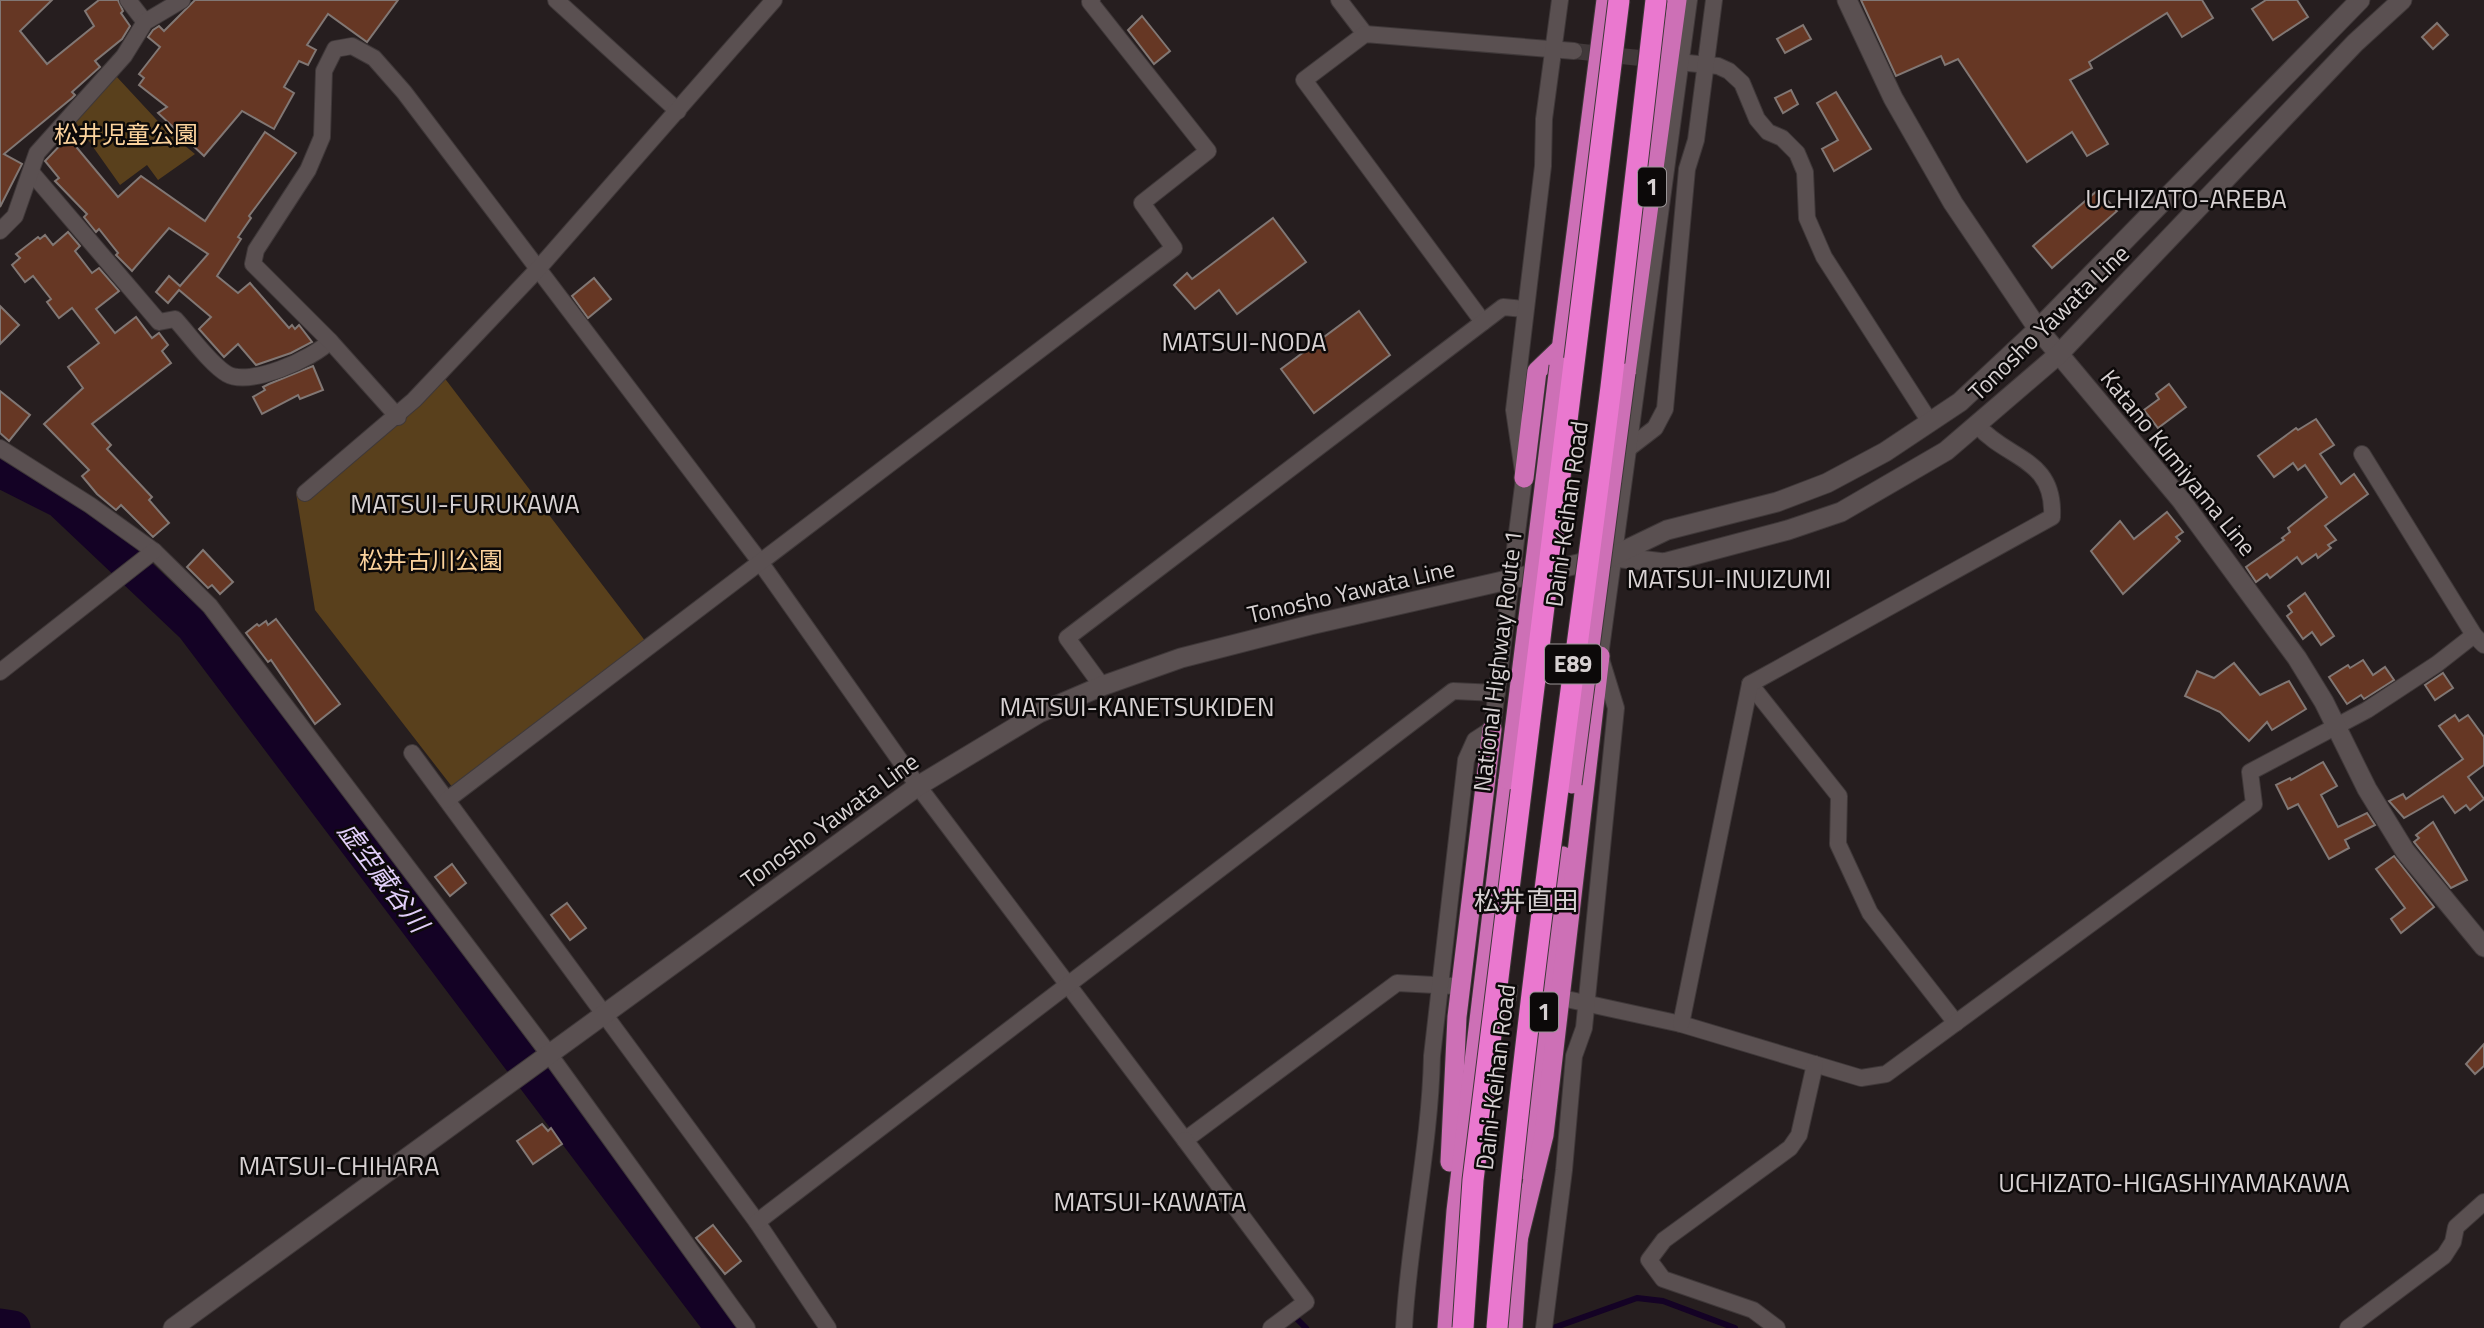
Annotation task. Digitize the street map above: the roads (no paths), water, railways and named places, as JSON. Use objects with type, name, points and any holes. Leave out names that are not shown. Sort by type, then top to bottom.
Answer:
[{"type":"highway","name":"National Highway Route 1","points":[[1447,1328],[1456,1211],[1606,0]]},
{"type":"highway","name":"Daini-Keihan Road","points":[[1463,1328],[1473,1180],[1619,0]]},
{"type":"highway","name":"Daini-Keihan Road","points":[[1497,1328],[1509,1185],[1554,813],[1611,387],[1656,0]]},
{"type":"highway","name":"1","points":[[1513,1328],[1518,1240],[1572,784],[1677,0]]},
{"type":"highway","points":[[1524,478],[1537,370],[1560,357]]},
{"type":"highway","points":[[1518,1240],[1544,1135],[1600,656]]},
{"type":"highway","points":[[1456,1211],[1450,1174],[1457,1017],[1492,729]]},
{"type":"main road","name":"Katano Kumiyama Line","points":[[1847,0],[1894,99],[1953,203],[2038,329],[2189,511],[2297,658],[2367,789],[2405,851],[2484,947]]},
{"type":"main road","name":"Tonosho Yawata Line","points":[[175,1326],[918,786],[1039,713],[1102,685],[1194,655],[1613,556],[1667,530],[1777,502],[1827,483],[1885,452],[1960,402],[2038,329],[2360,0]]},
{"type":"main road","name":"Tonosho Yawata Line","points":[[1613,556],[1664,563],[1788,530],[1841,512],[1910,474],[1978,426],[2059,354],[2355,43],[2402,0]]},
{"type":"street","points":[[128,0],[145,22]]},
{"type":"street","points":[[0,231],[15,216],[37,153],[124,56],[145,22],[182,0]]},
{"type":"street","points":[[556,0],[678,111]]},
{"type":"street","points":[[305,493],[398,417],[538,270],[774,0]]},
{"type":"street","points":[[447,800],[1174,248],[1142,203],[1208,151],[1090,2],[1092,0]]},
{"type":"street","points":[[1339,0],[1365,34]]},
{"type":"street","points":[[1405,1328],[1447,985],[1466,760],[1475,740],[1492,729],[1524,478],[1514,410],[1543,166],[1544,120],[1560,0]]},
{"type":"street","points":[[1544,1328],[1564,1170],[1574,1056],[1584,1028],[1579,1002],[1616,708],[1600,656],[1689,0]]},
{"type":"street","points":[[1629,448],[1655,428],[1665,408],[1687,169],[1696,140],[1714,0]]},
{"type":"street","points":[[1483,322],[1304,80],[1365,34],[1574,51]]},
{"type":"street","points":[[398,417],[330,341],[253,264],[256,250],[308,170],[322,137],[324,71],[335,49],[352,46],[374,58],[404,92],[761,563],[918,786],[1306,1302],[1271,1328]]},
{"type":"street","points":[[1688,63],[1729,71],[1742,83],[1757,119],[1768,132],[1782,138],[1797,153],[1805,173],[1807,218],[1824,257],[1930,422]]},
{"type":"street","points":[[31,172],[159,322],[175,319],[224,373],[237,379],[292,365],[319,352],[330,341]]},
{"type":"street","points":[[1102,685],[1067,638],[1503,307],[1524,309]]},
{"type":"street","points":[[1681,1024],[1750,684],[2052,517],[2053,501],[2045,481],[2025,458],[1991,440],[1978,426]]},
{"type":"street","points":[[0,448],[90,505],[154,551],[210,606],[747,1328]]},
{"type":"street","points":[[1579,1002],[1681,1024],[1861,1078],[1886,1074],[2254,804],[2250,772],[2334,724],[2367,710],[2479,640],[2362,454]]},
{"type":"street","points":[[0,672],[154,551]]},
{"type":"street","points":[[1750,684],[1839,796],[1838,844],[1870,913],[1956,1023]]},
{"type":"street","points":[[757,1222],[1453,691],[1497,693]]},
{"type":"street","points":[[412,753],[757,1222],[828,1328]]},
{"type":"street","points":[[1185,1140],[1397,983],[1447,985]]},
{"type":"street","points":[[1777,1328],[1753,1310],[1662,1279],[1649,1260],[1664,1240],[1790,1148],[1799,1135],[1815,1064]]},
{"type":"street","points":[[2348,1328],[2444,1256],[2453,1242],[2456,1227],[2484,1202]]},
{"type":"waterway","name":"虚空蔵谷川","points":[[0,470],[61,501],[193,626],[723,1328]]},
{"type":"waterway","points":[[1553,1328],[1637,1298],[1663,1301],[1735,1328]]},
{"type":"waterway","points":[[1294,1316],[1306,1328]]},
{"type":"waterway","points":[[0,1326],[13,1328]]},
{"type":"tunnel","points":[[1574,51],[1658,60]]},
{"type":"tunnel","points":[[1454,986],[1541,996]]},
{"type":"district","name":"UCHIZATO-AREBA","points":[[2186,199]]},
{"type":"district","name":"MATSUI-NODA","points":[[1244,342]]},
{"type":"district","name":"MATSUI-FURUKAWA","points":[[465,504]]},
{"type":"district","name":"MATSUI-INUIZUMI","points":[[1729,579]]},
{"type":"district","name":"MATSUI-KANETSUKIDEN","points":[[1137,707]]},
{"type":"district","name":"松井直田","points":[[1526,901]]},
{"type":"district","name":"MATSUI-CHIHARA","points":[[339,1166]]},
{"type":"district","name":"UCHIZATO-HIGASHIYAMAKAWA","points":[[2174,1183]]},
{"type":"district","name":"MATSUI-KAWATA","points":[[1150,1202]]},
{"type":"park label","name":"松井児童公園","points":[[126,135]]},
{"type":"park label","name":"松井古川公園","points":[[431,561]]}]
